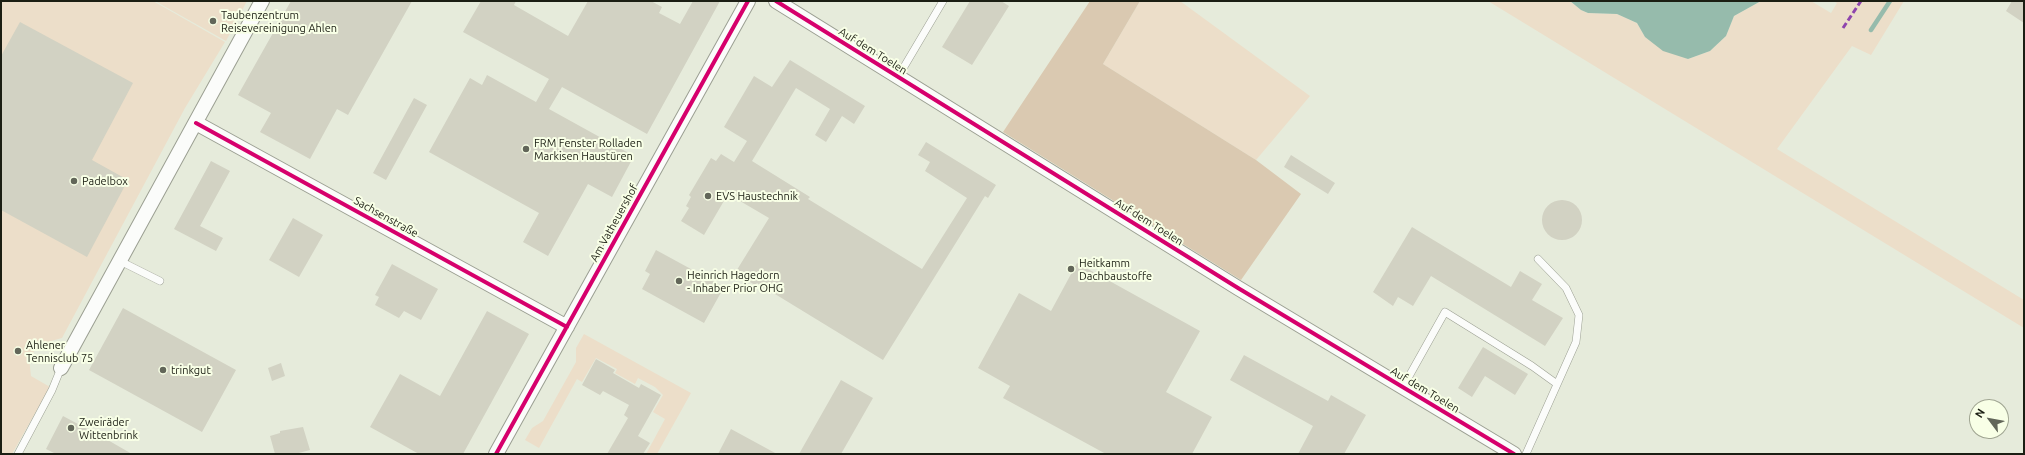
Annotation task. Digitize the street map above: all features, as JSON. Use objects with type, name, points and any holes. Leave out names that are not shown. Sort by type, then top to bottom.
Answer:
[{"type":"street","points":[[61,368],[262,1]]},
{"type":"street","name":"Am Vatheuershof","points":[[496,454],[748,1]]},
{"type":"street","name":"Auf dem Toelen","points":[[776,1],[1238,288],[1514,454]]},
{"type":"street","name":"Sachsenstraße","points":[[196,123],[567,327]]},
{"type":"lane","points":[[898,76],[942,1]]},
{"type":"lane","points":[[1526,454],[1576,342],[1579,315],[1566,288],[1538,259]]},
{"type":"lane","points":[[120,261],[160,281]]},
{"type":"lane","points":[[1403,387],[1444,312],[1532,366],[1557,384]]},
{"type":"lane","points":[[18,454],[52,390],[61,368]]},
{"type":"shaded area","name":"Padelbox","points":[[1,1],[153,1],[225,42],[185,108],[62,338],[40,344],[29,358],[31,376],[50,387],[12,454],[1,454]]},
{"type":"shaded area","name":"Taubenzentrum Reisevereinigung Ahlen","points":[[155,1],[247,1],[226,41]]},
{"type":"shaded area","points":[[1090,1],[1140,1],[1103,64],[1256,160],[1301,194],[1241,280],[1003,132]]},
{"type":"shaded area","points":[[1140,1],[1180,1],[1310,96],[1256,160],[1103,64]]},
{"type":"shaded area","points":[[1488,1],[1570,1],[1581,10],[1588,13],[1617,14],[1637,23],[1645,37],[1688,59],[1710,51],[1726,36],[1734,16],[1761,1],[1811,1],[1831,13],[1837,3],[1833,1],[1904,1],[1871,55],[1852,46],[1777,149],[2024,300],[2024,328]]},
{"type":"shaded area","points":[[1570,1],[1761,1],[1734,16],[1726,36],[1710,51],[1688,59],[1663,51],[1645,37],[1637,23],[1617,14],[1588,13],[1581,10]]},
{"type":"shaded area","points":[[584,334],[691,393],[657,454],[646,454],[665,419],[653,412],[663,395],[655,387],[638,378],[635,384],[615,373],[617,369],[596,358],[582,382],[577,379],[539,448],[525,440],[532,428],[543,421],[576,362],[576,348]]},
{"type":"building","points":[[291,1],[412,1],[348,115],[337,109],[310,159],[260,132],[271,113],[238,95]]},
{"type":"building","points":[[481,1],[516,1],[514,5],[568,36],[588,1],[651,1],[662,7],[659,13],[680,24],[693,1],[720,1],[647,134],[562,87],[549,109],[634,156],[612,197],[588,184],[548,256],[523,242],[539,213],[429,152],[470,78],[482,85],[487,75],[536,102],[549,79],[463,32]]},
{"type":"building","points":[[970,1],[1001,1],[1009,6],[972,65],[942,47]]},
{"type":"building","points":[[2012,1],[2024,1],[2024,23],[2006,11]]},
{"type":"building","name":"Padelbox","points":[[20,22],[133,83],[92,160],[128,180],[87,257],[1,210],[1,56]]},
{"type":"building","points":[[790,60],[865,106],[854,124],[842,116],[826,142],[815,135],[830,109],[796,88],[752,161],[810,197],[808,199],[922,269],[967,198],[925,171],[930,162],[918,155],[926,142],[996,185],[988,198],[985,196],[883,360],[757,283],[755,285],[735,273],[769,218],[728,194],[704,235],[681,221],[689,208],[686,206],[691,197],[689,195],[711,158],[716,161],[721,154],[734,162],[747,141],[724,127],[754,76],[772,87]]},
{"type":"building","points":[[414,98],[427,105],[386,180],[373,173]]},
{"type":"building","points":[[1291,155],[1335,183],[1328,194],[1284,167]]},
{"type":"building","points":[[211,161],[230,171],[200,226],[223,238],[216,251],[174,229]]},
{"type":"building","points":[[1562,200],[1576,206],[1582,220],[1576,234],[1562,240],[1548,234],[1542,220],[1548,206]]},
{"type":"building","points":[[293,218],[323,235],[299,277],[269,260]]},
{"type":"building","points":[[1412,227],[1511,287],[1520,271],[1542,284],[1532,300],[1563,318],[1545,346],[1431,276],[1413,306],[1398,297],[1393,306],[1373,292]]},
{"type":"building","name":"Heinrich Hagedorn - Inhaber Prior OHG","points":[[656,250],[724,287],[704,323],[642,289],[650,274],[645,271]]},
{"type":"building","points":[[1077,263],[1200,331],[1166,392],[1212,417],[1192,454],[1106,454],[1003,398],[1010,386],[978,368],[1019,293],[1051,311]]},
{"type":"building","points":[[392,264],[438,289],[421,320],[404,311],[399,318],[375,305],[379,297],[375,295]]},
{"type":"building","name":"trinkgut","points":[[123,308],[236,370],[202,432],[89,370]]},
{"type":"building","points":[[487,311],[529,334],[463,454],[419,454],[370,427],[400,374],[440,396]]},
{"type":"building","points":[[1483,347],[1528,374],[1515,395],[1485,376],[1472,397],[1458,388]]},
{"type":"building","points":[[1244,355],[1328,401],[1331,395],[1366,415],[1344,454],[1298,454],[1313,426],[1230,380]]},
{"type":"building","points":[[596,359],[615,370],[613,373],[639,388],[641,384],[661,395],[638,436],[650,443],[643,454],[607,454],[628,418],[624,415],[629,405],[603,391],[600,395],[582,385]]},
{"type":"building","points":[[281,363],[285,376],[272,381],[268,368]]},
{"type":"building","points":[[841,380],[873,398],[841,454],[799,454]]},
{"type":"building","name":"Zweiräder Wittenbrink","points":[[63,416],[132,454],[56,454],[46,449]]},
{"type":"building","points":[[303,427],[310,450],[295,454],[275,454],[270,436],[280,433],[280,431]]},
{"type":"building","points":[[731,429],[777,454],[718,454]]},
{"type":"waterway","points":[[1871,30],[1890,1]]},
{"type":"marked path","points":[[1843,28],[1861,1]]},
{"type":"cycle path","points":[[496,454],[748,1]]},
{"type":"cycle path","points":[[776,1],[1238,288],[1514,454]]},
{"type":"cycle path","points":[[196,123],[567,327]]},
{"type":"place","name":"Taubenzentrum Reisevereinigung Ahlen","points":[[213,21]]},
{"type":"place","name":"FRM Fenster Rolladen Markisen Haustüren","points":[[526,149]]},
{"type":"place","name":"Padelbox","points":[[74,181]]},
{"type":"place","name":"EVS Haustechnik","points":[[708,196]]},
{"type":"place","name":"Heitkamm Dachbaustoffe","points":[[1071,269]]},
{"type":"place","name":"Heinrich Hagedorn - Inhaber Prior OHG","points":[[679,281]]},
{"type":"place","name":"Ahlener Tennisclub 75","points":[[18,351]]},
{"type":"place","name":"trinkgut","points":[[163,370]]},
{"type":"place","name":"Zweiräder Wittenbrink","points":[[71,428]]}]
